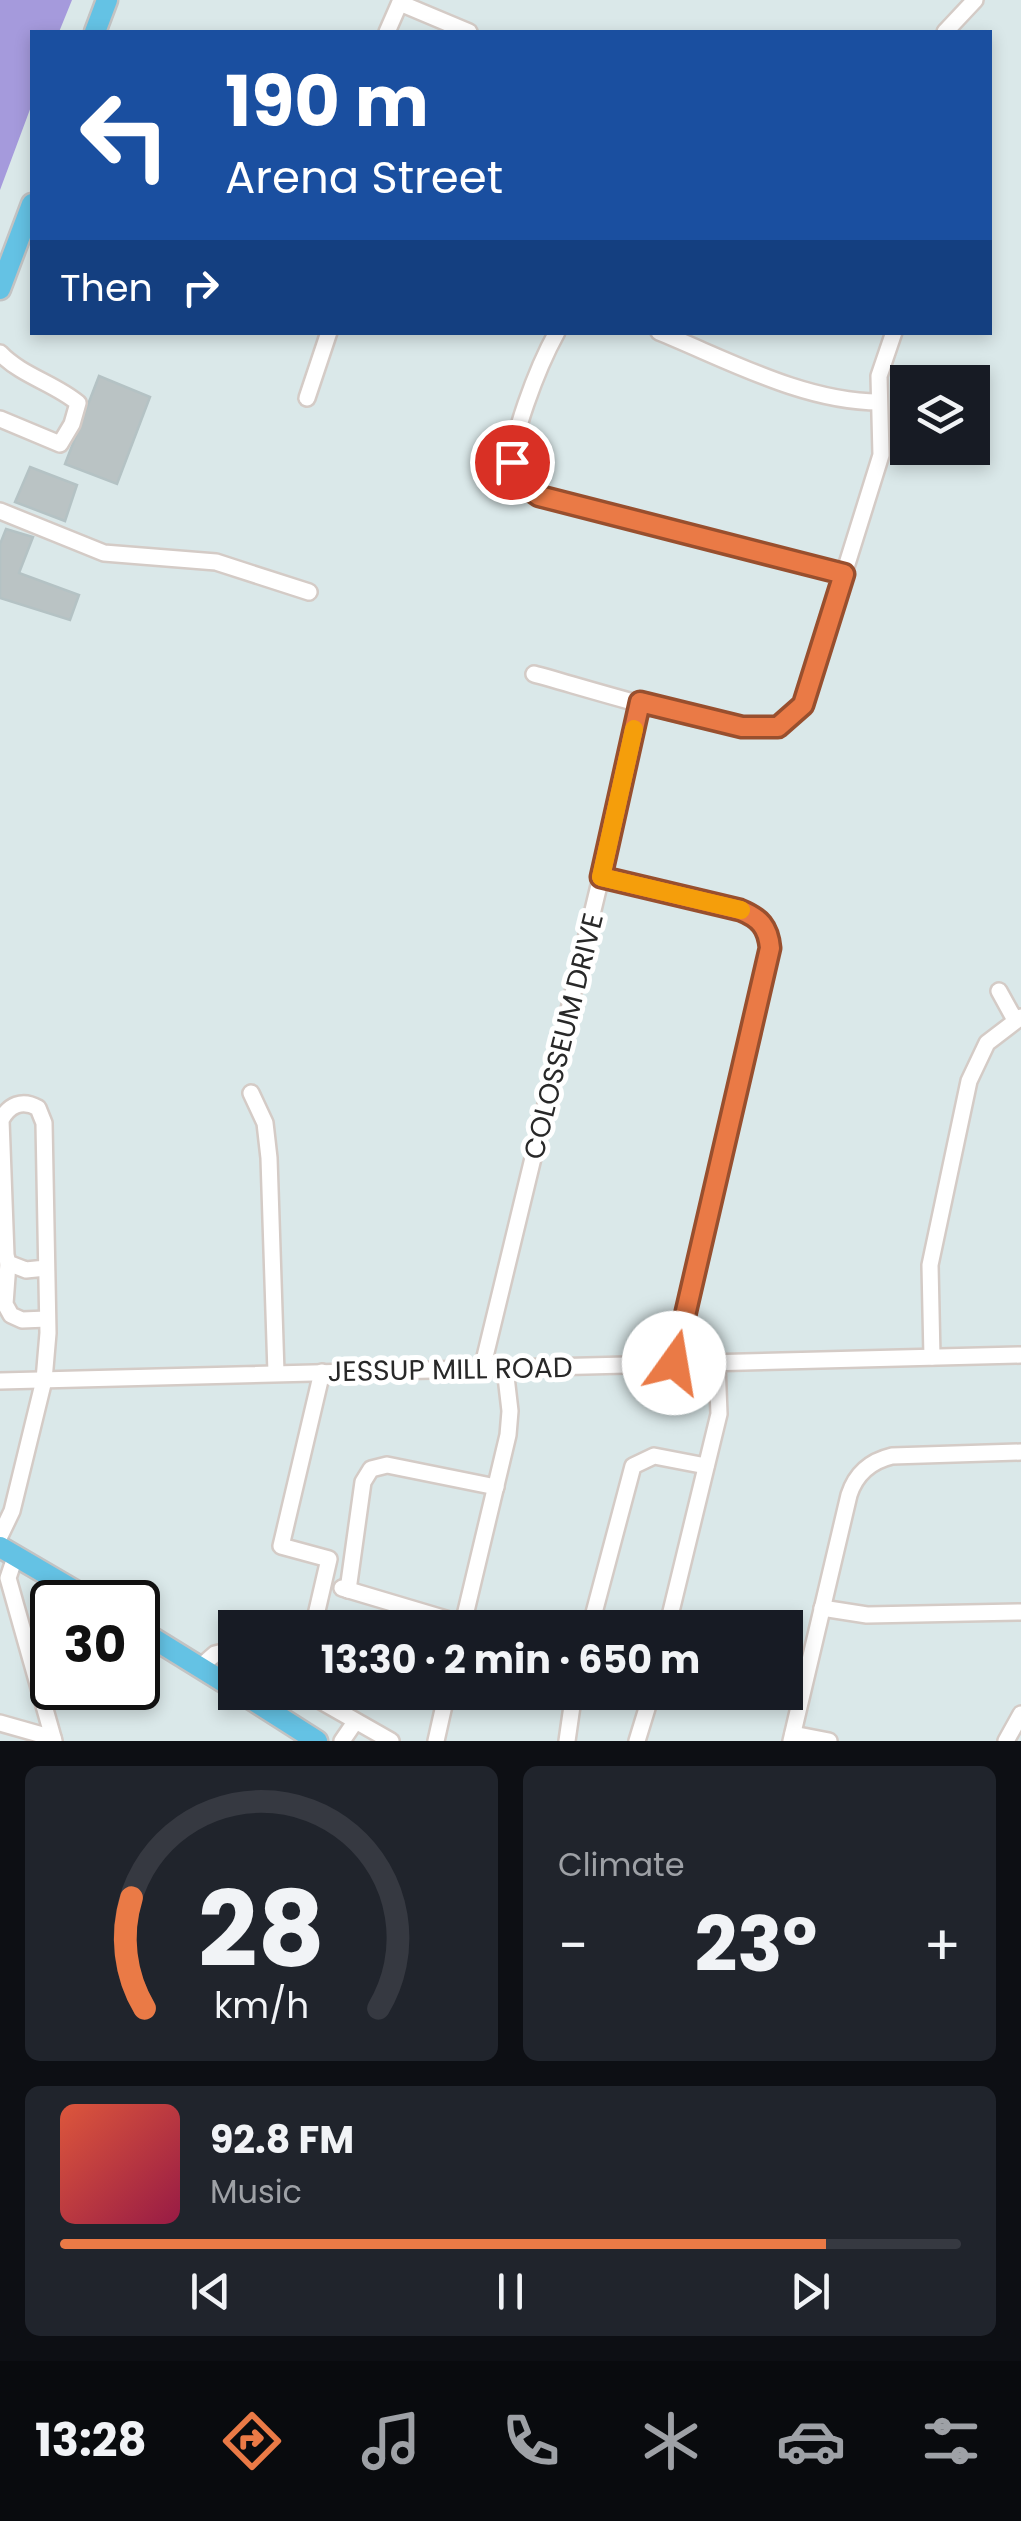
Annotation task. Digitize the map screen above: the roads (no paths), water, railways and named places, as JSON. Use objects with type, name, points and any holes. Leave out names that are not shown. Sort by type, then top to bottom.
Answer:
[{"type":"main road","points":[[96,30],[106,0]]},
{"type":"main road","points":[[0,289],[30,214]]},
{"type":"main road","points":[[8,1552],[56,1580]]},
{"type":"main road","points":[[160,1643],[218,1679]]},
{"type":"main road","points":[[268,1710],[317,1741]]},
{"type":"street","points":[[947,30],[975,0]]},
{"type":"street","points":[[388,30],[400,2],[464,30]]},
{"type":"street","points":[[307,398],[328,335]]},
{"type":"street","points":[[556,335],[514,442],[512,462],[516,480],[526,489],[539,496],[844,574]]},
{"type":"street","points":[[668,335],[821,394],[852,402],[879,402]]},
{"type":"street","points":[[534,674],[742,727],[778,727],[803,705],[882,455],[879,376],[893,335]]},
{"type":"street","points":[[0,353],[13,366],[61,389],[78,403],[60,444],[0,419]]},
{"type":"street","points":[[0,512],[104,553],[216,562],[309,592]]},
{"type":"street","name":"COLOSSEUM DRIVE","points":[[482,1368],[640,702]]},
{"type":"street","points":[[601,877],[740,910],[756,916],[769,932],[766,967],[674,1363]]},
{"type":"street","points":[[932,1357],[930,1265],[969,1081],[987,1044],[1018,1018],[1000,991]]},
{"type":"street","points":[[252,1093],[266,1123],[276,1373]]},
{"type":"street","points":[[0,1536],[12,1511],[44,1380],[48,1319],[42,1116],[30,1104],[4,1105],[1,1120],[8,1263],[5,1304],[11,1316],[22,1320],[48,1319]]},
{"type":"street","points":[[8,1263],[26,1270],[46,1268]]},
{"type":"street","name":"JESSUP MILL ROAD","points":[[0,1381],[1021,1355]]},
{"type":"street","points":[[672,1610],[718,1414],[717,1363]]},
{"type":"street","points":[[466,1610],[510,1419],[505,1368]]},
{"type":"street","points":[[322,1372],[281,1546],[352,1563]]},
{"type":"street","points":[[829,1741],[792,1737],[851,1488],[867,1467],[892,1456],[1021,1452]]},
{"type":"street","points":[[595,1610],[633,1466],[654,1456],[706,1466]]},
{"type":"street","points":[[348,1590],[363,1482],[372,1469],[387,1465],[496,1487]]},
{"type":"street","points":[[8,1552],[8,1578],[54,1739]]},
{"type":"street","points":[[317,1610],[329,1559]]},
{"type":"street","points":[[323,1584],[411,1610]]},
{"type":"street","points":[[822,1608],[866,1616],[1021,1612]]},
{"type":"street","points":[[200,1668],[218,1653]]},
{"type":"street","points":[[336,1710],[391,1741]]},
{"type":"street","points":[[436,1741],[443,1710]]},
{"type":"street","points":[[567,1741],[571,1710]]},
{"type":"street","points":[[638,1741],[647,1710]]},
{"type":"street","points":[[1006,1741],[1021,1714]]},
{"type":"street","points":[[342,1741],[356,1722]]},
{"type":"street","points":[[0,1723],[54,1739]]}]
